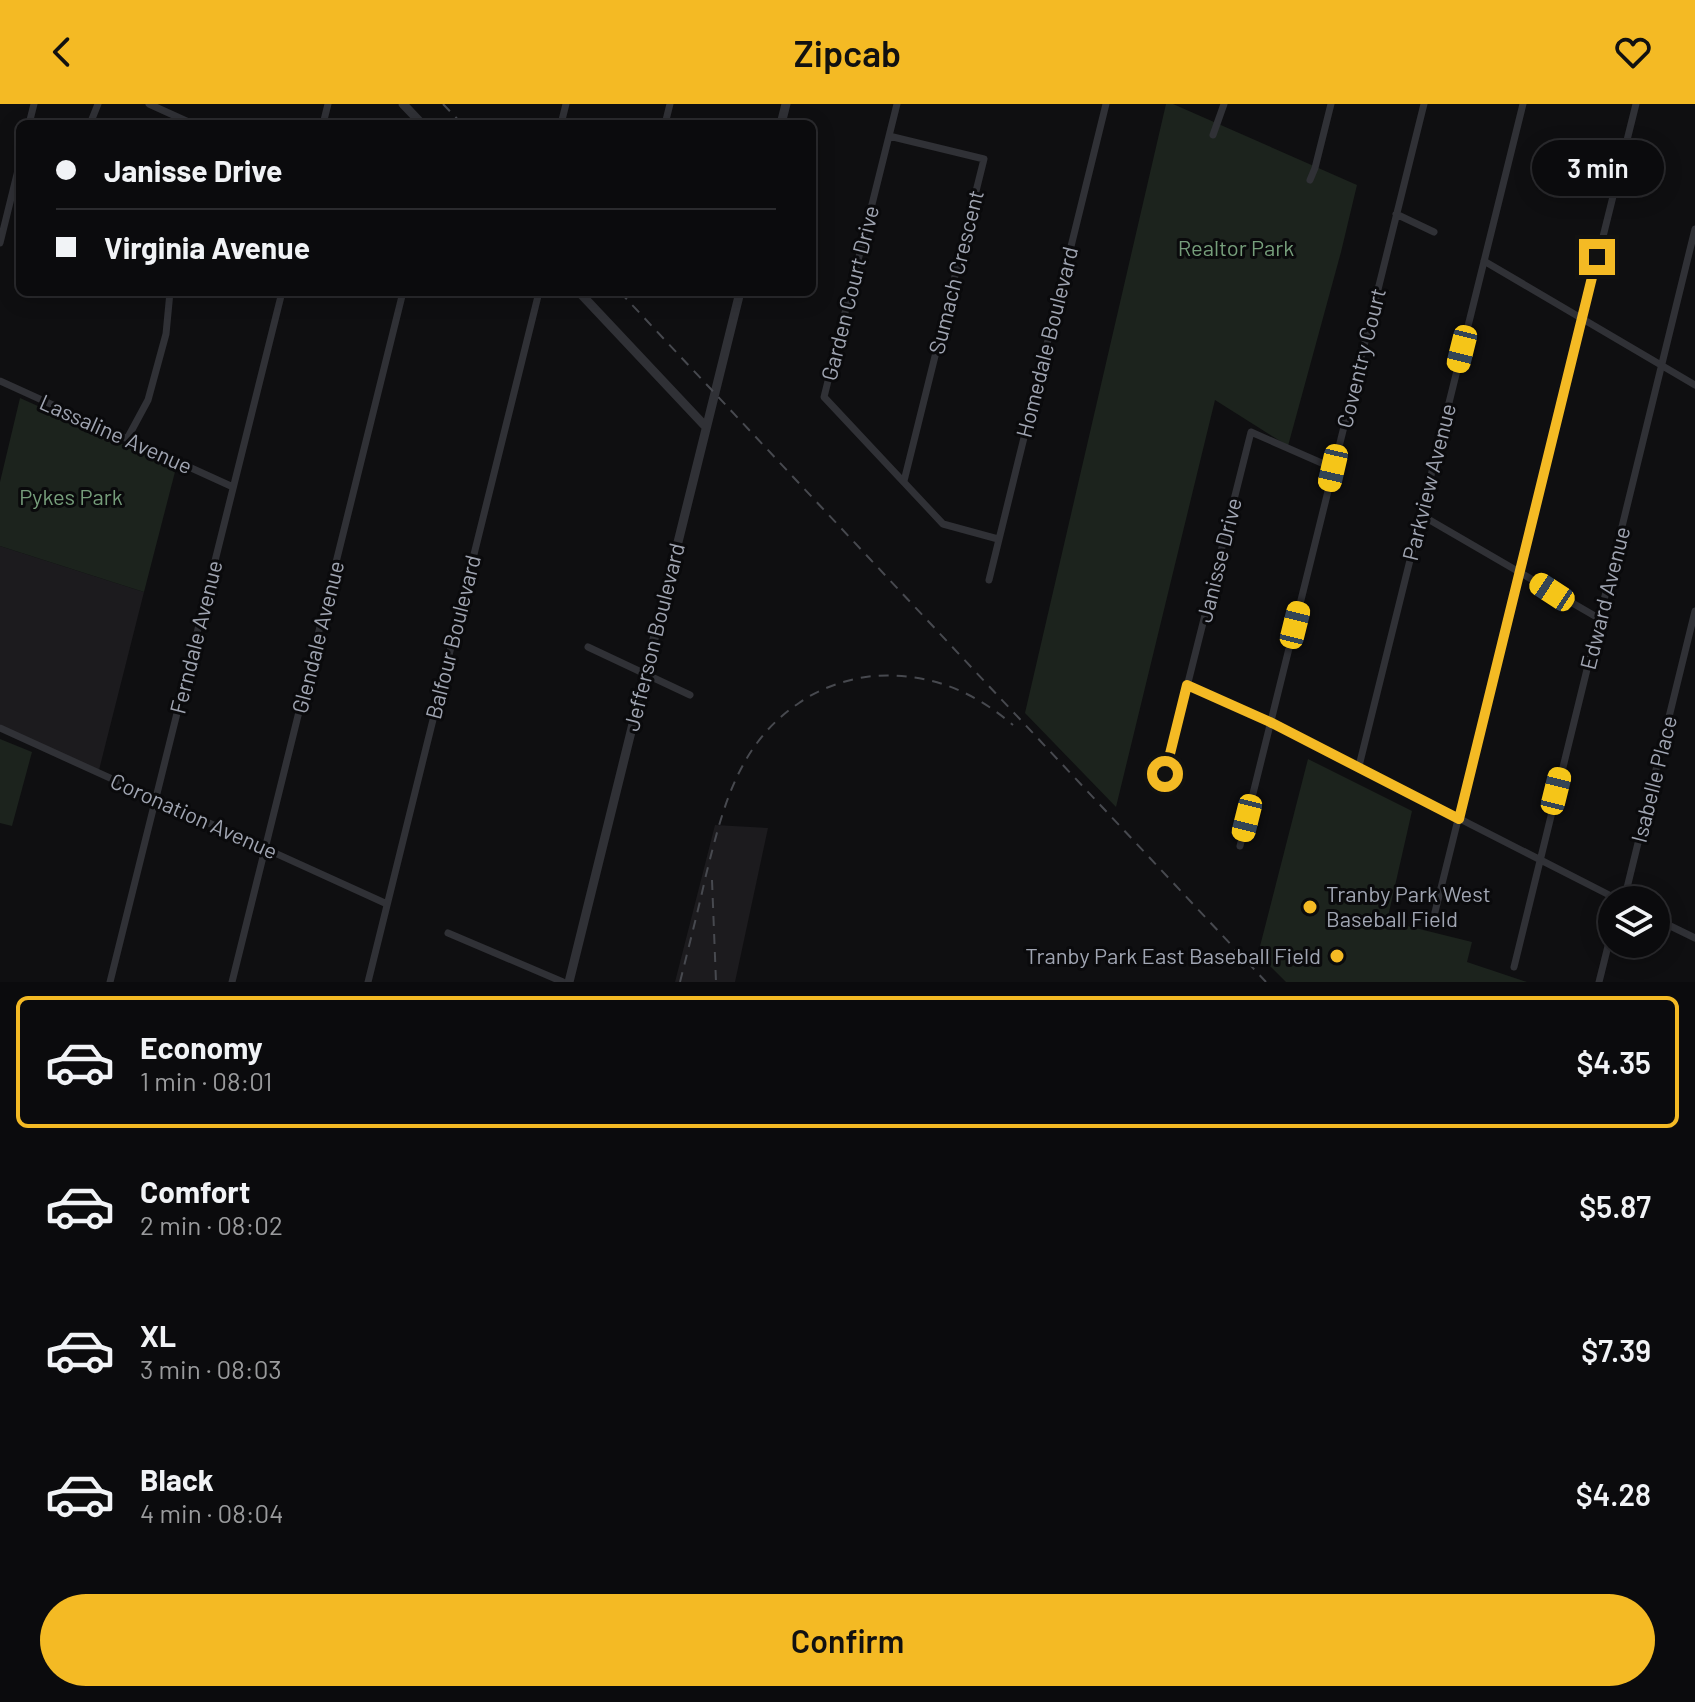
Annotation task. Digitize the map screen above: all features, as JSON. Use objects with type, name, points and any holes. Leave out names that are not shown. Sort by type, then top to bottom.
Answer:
[{"type":"street","points":[[149,104],[184,120]]},
{"type":"street","points":[[403,104],[418,120]]},
{"type":"street","name":"Garden Court Drive","points":[[897,104],[824,397],[943,524],[998,539]]},
{"type":"street","name":"Homedale Boulevard","points":[[989,580],[1106,104]]},
{"type":"street","points":[[1213,135],[1224,104]]},
{"type":"street","points":[[1310,180],[1331,104]]},
{"type":"street","name":"Coventry Court","points":[[1240,846],[1424,104]]},
{"type":"street","name":"Parkview Avenue","points":[[1359,766],[1523,104]]},
{"type":"street","points":[[1435,912],[1636,104]]},
{"type":"street","name":"Sumach Crescent","points":[[889,136],[984,159],[904,481]]},
{"type":"street","points":[[0,243],[16,178]]},
{"type":"street","points":[[1396,214],[1434,232]]},
{"type":"street","name":"Edward Avenue","points":[[1514,967],[1695,229]]},
{"type":"street","points":[[1484,261],[1695,385]]},
{"type":"street","points":[[127,439],[148,400],[166,334],[170,296]]},
{"type":"street","name":"Ferndale Avenue","points":[[110,982],[281,296]]},
{"type":"street","name":"Glendale Avenue","points":[[232,982],[402,296]]},
{"type":"street","name":"Balfour Boulevard","points":[[368,982],[538,296]]},
{"type":"street","points":[[583,296],[706,427]]},
{"type":"street","name":"Jefferson Boulevard","points":[[566,982],[739,296]]},
{"type":"street","name":"Lassaline Avenue","points":[[0,381],[233,487]]},
{"type":"street","name":"Janisse Drive","points":[[1165,774],[1251,432],[1333,468]]},
{"type":"street","points":[[1421,515],[1600,619]]},
{"type":"street","name":"Isabelle Place","points":[[1626,886],[1695,611]]},
{"type":"street","points":[[588,647],[690,695]]},
{"type":"street","points":[[1187,685],[1270,722],[1598,888]]},
{"type":"street","name":"Coronation Avenue","points":[[0,728],[387,904]]},
{"type":"street","points":[[1670,926],[1695,938]]},
{"type":"street","points":[[448,933],[566,982]]},
{"type":"street","points":[[1599,982],[1605,958]]},
{"type":"shaded area","points":[[0,546],[144,592],[98,774],[0,728]]},
{"type":"shaded area","points":[[715,825],[768,828],[735,982],[675,982]]},
{"type":"green space","name":"Realtor Park","points":[[1166,104],[1173,104],[1357,185],[1288,446],[1215,400],[1116,807],[1025,713]]},
{"type":"green space","name":"Pykes Park","points":[[20,398],[176,468],[144,592],[0,546],[0,482]]},
{"type":"green space","points":[[0,739],[32,752],[12,826],[0,823]]},
{"type":"green space","points":[[1308,759],[1412,811],[1387,921],[1472,942],[1467,962],[1527,982],[1286,982],[1258,954]]},
{"type":"railway","points":[[443,104],[458,120]]},
{"type":"railway","points":[[624,296],[1266,982]]},
{"type":"railway","points":[[680,982],[727,802],[747,758],[778,719],[825,689],[853,679],[893,676],[912,677],[948,686],[981,702],[1013,725]]},
{"type":"railway","points":[[712,880],[716,982]]},
{"type":"place","name":"Tranby Park West Baseball Field","points":[[1310,907]]},
{"type":"place","name":"Tranby Park East Baseball Field","points":[[1337,956]]},
{"type":"route","points":[[1165,774],[1187,685],[1270,722],[1459,819],[1597,257]]}]
